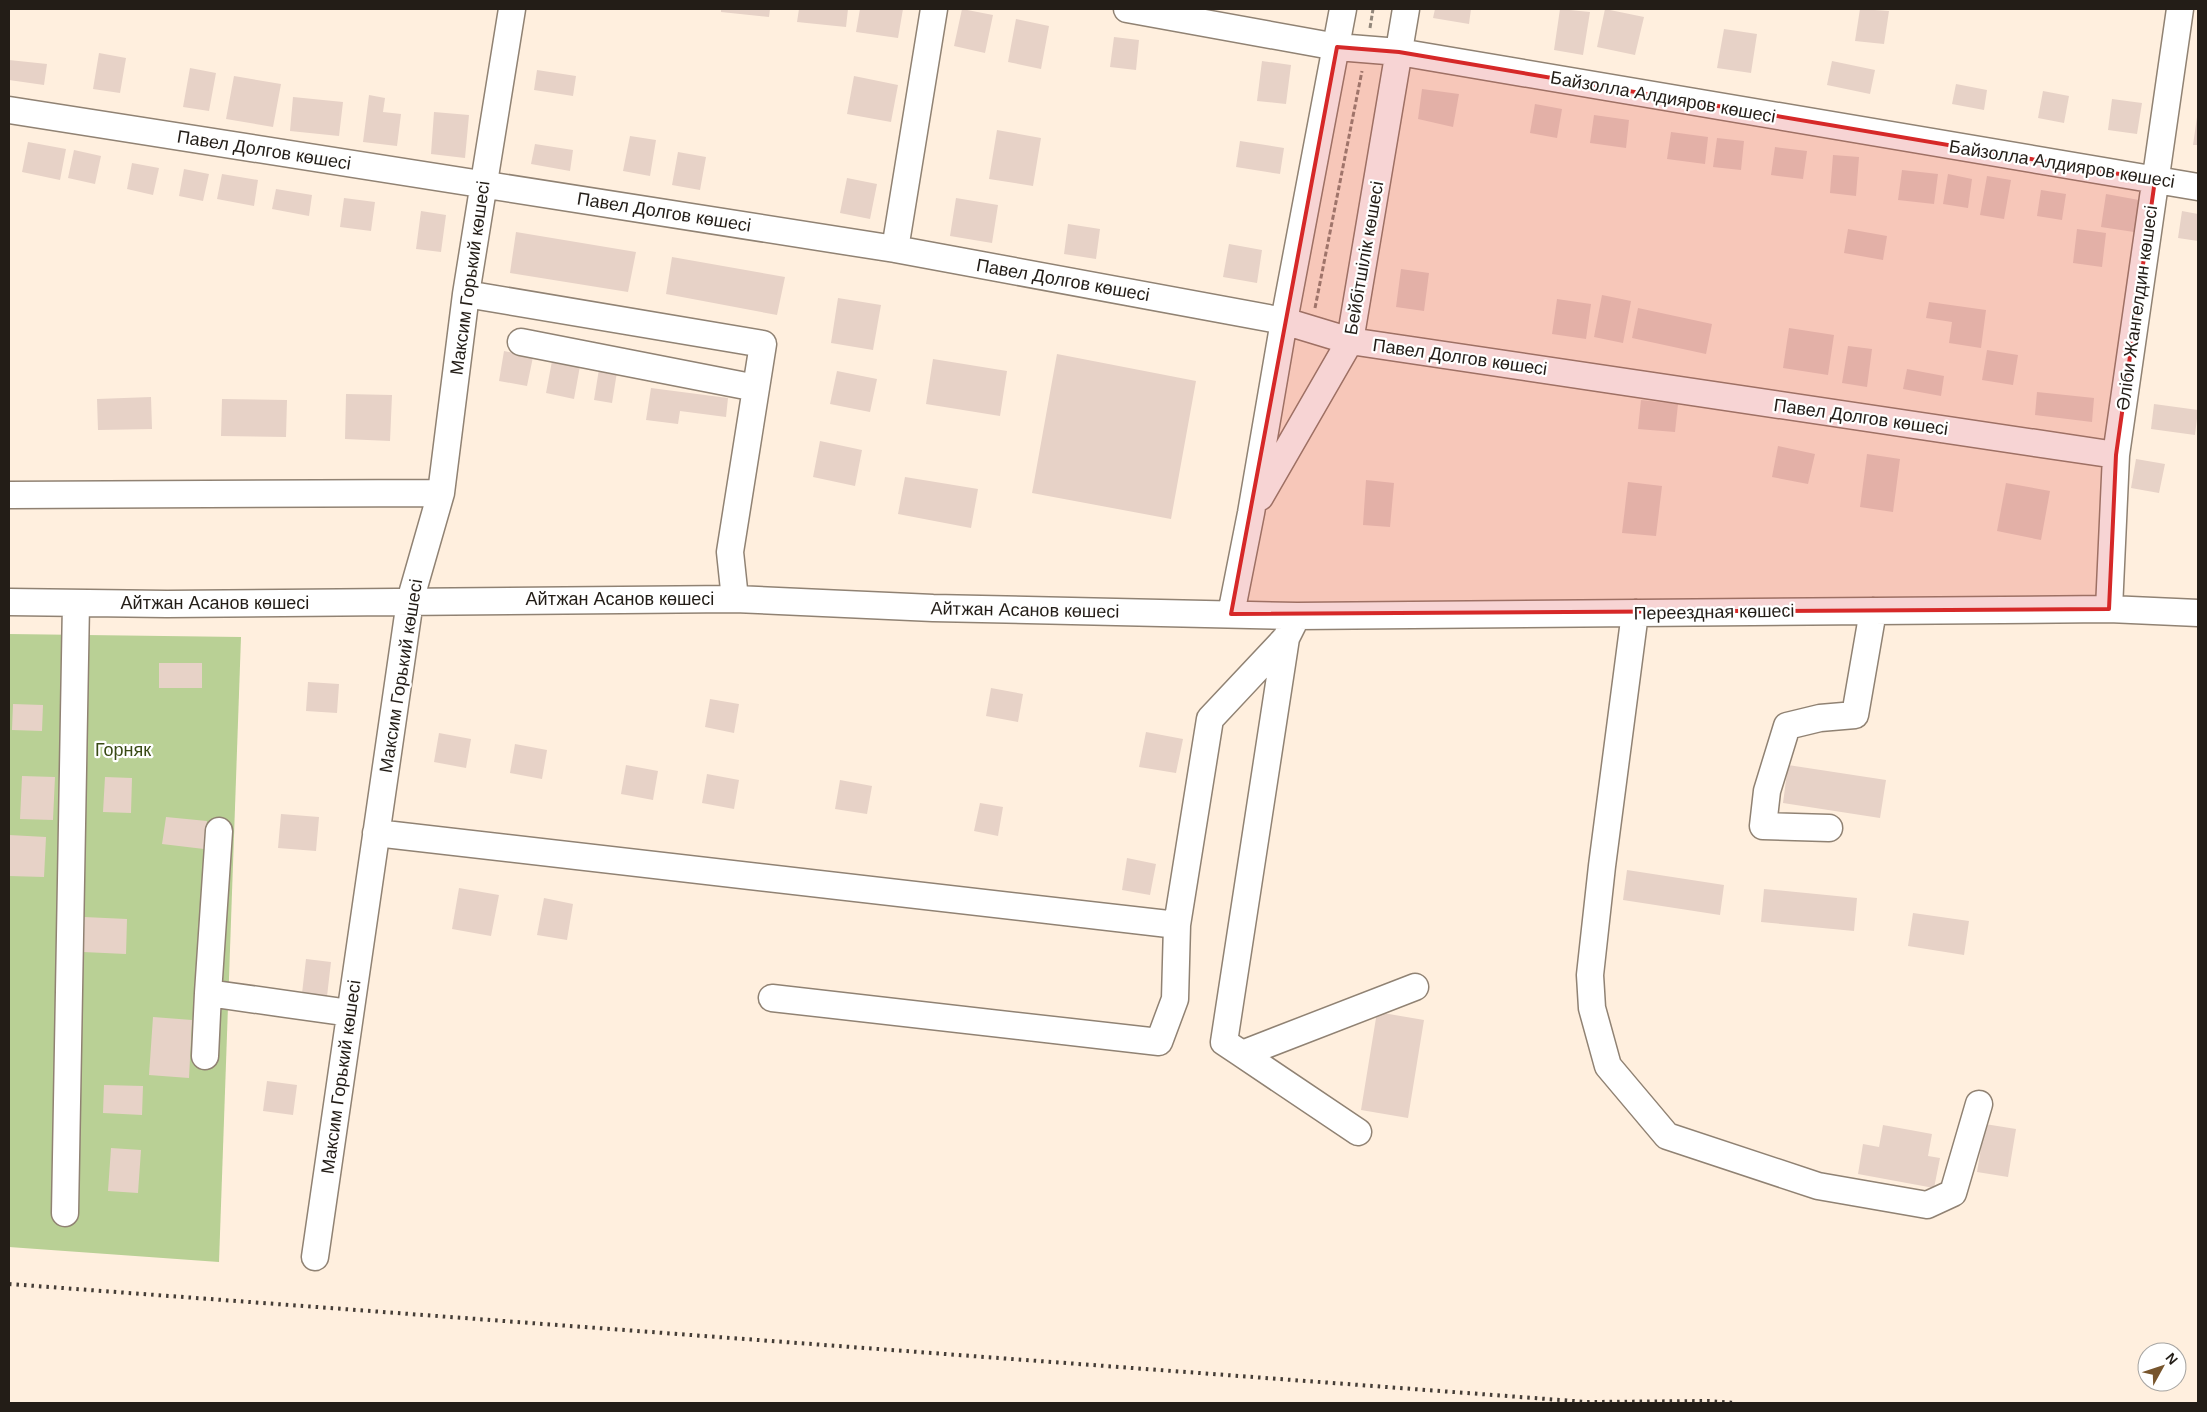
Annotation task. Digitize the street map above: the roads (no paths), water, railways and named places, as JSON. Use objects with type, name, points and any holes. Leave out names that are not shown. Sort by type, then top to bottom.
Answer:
[{"type":"street","name":"Максим Горький көшесі","points":[[315,1257],[410,601],[441,493],[466,294],[512,9]]},
{"type":"street","points":[[895,249],[934,9]]},
{"type":"street","name":"Байзолла Алдияров көшесі","points":[[1128,9],[1337,47],[1399,52],[2198,187]]},
{"type":"street","name":"Бейбітшілік көшесі","points":[[1231,614],[1343,9]]},
{"type":"street","name":"Бейбітшілік көшесі","points":[[1251,513],[1350,341],[1406,9]]},
{"type":"street","name":"Әліби Жангелдин көшесі","points":[[2108,608],[2116,455],[2180,9]]},
{"type":"street","name":"Павел Долгов көшесі","points":[[9,110],[895,249],[1284,321],[1350,341],[2116,455]]},
{"type":"street","points":[[466,294],[762,344],[730,552],[735,599]]},
{"type":"street","points":[[521,342],[756,388]]},
{"type":"street","points":[[9,495],[441,493]]},
{"type":"street","name":"Айтжан Асанов көшесі","points":[[9,602],[167,604],[735,599],[933,608],[1231,614]]},
{"type":"street","points":[[65,1212],[76,603]]},
{"type":"street","name":"Переездная көшесі","points":[[1231,614],[1292,627],[1635,613],[2108,608],[2198,613]]},
{"type":"street","points":[[1829,828],[1763,826],[1767,791],[1787,726],[1820,718],[1855,714],[1873,611]]},
{"type":"street","points":[[1635,613],[1602,866],[1590,975],[1592,1008],[1608,1066],[1667,1136],[1818,1186],[1927,1205],[1953,1193],[1979,1104]]},
{"type":"street","points":[[772,998],[1159,1042],[1174,999],[1177,925],[1210,719],[1292,627]]},
{"type":"street","points":[[1292,627],[1224,1042],[1358,1132]]},
{"type":"street","points":[[205,1056],[220,831]]},
{"type":"street","points":[[376,833],[1177,925]]},
{"type":"street","points":[[1242,1054],[1415,987]]},
{"type":"street","points":[[208,993],[350,1013]]},
{"type":"railway","points":[[9,1284],[1587,1402],[1709,1401],[1735,1403]]},
{"type":"park label","name":"Горняк","points":[[123,750]]}]
